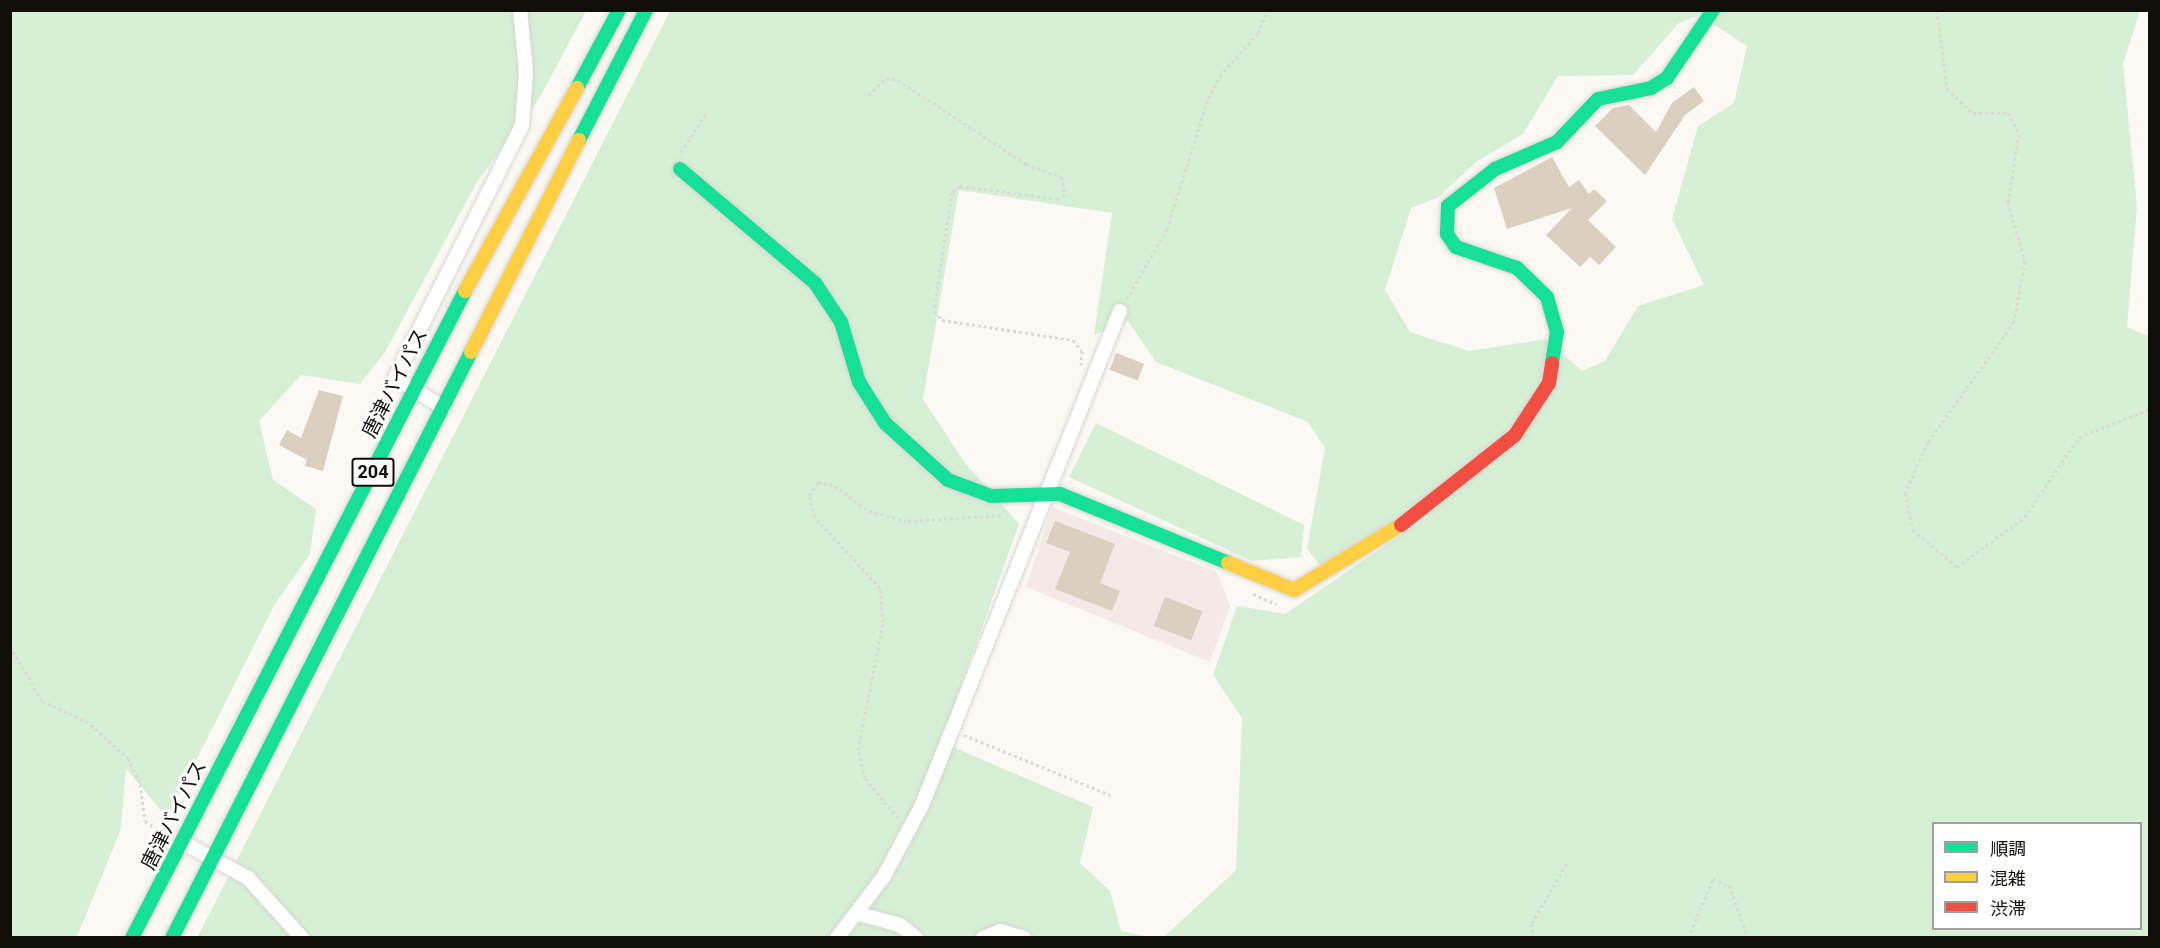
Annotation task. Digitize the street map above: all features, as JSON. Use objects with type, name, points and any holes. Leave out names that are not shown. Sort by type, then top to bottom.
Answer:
[{"type":"main road","name":"唐津バイパス","points":[[132,938],[411,390],[619,10]]},
{"type":"main road","name":"204","points":[[172,938],[216,856],[646,10]]},
{"type":"main road","points":[[680,169],[831,302],[859,382],[885,423],[963,489],[1028,496],[1044,491],[1294,590],[1308,586],[1430,506],[1515,435],[1537,408],[1557,357],[1547,297],[1518,268],[1456,247],[1444,221],[1448,206],[1495,169],[1557,142],[1598,99],[1651,88],[1667,78],[1713,10]]},
{"type":"street","points":[[444,408],[411,390],[395,378],[522,125],[526,72],[520,10]]},
{"type":"street","points":[[837,938],[859,914],[909,833],[954,731],[1044,491],[1120,311]]},
{"type":"street","points":[[182,842],[216,856],[248,878],[302,938]]},
{"type":"street","points":[[859,914],[900,926],[916,938]]},
{"type":"street","points":[[983,938],[1000,931],[1024,938]]},
{"type":"path","points":[[1120,311],[1167,229],[1208,98],[1220,76],[1258,33],[1268,10]]},
{"type":"path","points":[[1314,10],[1336,10]]},
{"type":"path","points":[[1937,10],[1947,89],[1973,113],[2008,113],[2019,134],[2008,202],[2025,261],[2014,322],[1928,442],[1905,493],[1913,530],[1957,567],[2025,517],[2079,437],[2150,409]]},
{"type":"path","points":[[869,95],[886,78],[898,80],[1026,164],[1062,177],[1065,195],[1058,199],[960,186],[952,192],[934,311],[942,320],[1074,340],[1082,351],[1080,386],[1086,395]]},
{"type":"path","points":[[680,169],[681,152],[706,113]]},
{"type":"path","points":[[909,833],[865,778],[858,750],[883,622],[880,588],[815,517],[810,495],[818,482],[869,511],[908,521],[1008,515],[1028,496]]},
{"type":"path","points":[[10,646],[42,701],[86,721],[128,758],[140,784],[145,820],[182,842]]},
{"type":"path","points":[[954,731],[1110,795]]},
{"type":"path","points":[[1533,938],[1532,922],[1567,863]]},
{"type":"path","points":[[1688,938],[1713,879],[1729,885],[1748,938]]},
{"type":"shaded area","points":[[1052,507],[1217,572],[1230,606],[1210,662],[1026,587]]},
{"type":"green space","points":[[10,11],[586,11],[539,99],[477,182],[385,352],[360,384],[301,375],[259,421],[273,480],[316,509],[310,554],[275,604],[167,818],[126,768],[121,829],[77,937],[11,937]]},
{"type":"green space","points":[[670,11],[2140,11],[2123,64],[2137,206],[2127,327],[2150,337],[2149,937],[1164,937],[1236,870],[1242,718],[1213,675],[1237,606],[1285,614],[1433,513],[1320,565],[1307,549],[1325,448],[1308,422],[1156,362],[1128,321],[1094,335],[1112,213],[959,190],[923,399],[965,463],[1019,524],[941,742],[1093,807],[1080,863],[1110,891],[1121,931],[1149,937],[197,938]],"holes":[[[1699,15],[1747,46],[1734,103],[1698,126],[1672,219],[1704,285],[1638,306],[1605,361],[1582,371],[1546,339],[1469,351],[1410,332],[1385,290],[1411,208],[1439,197],[1476,162],[1523,134],[1558,76],[1633,75],[1679,23]]]},
{"type":"green space","points":[[1096,423],[1304,525],[1301,557],[1252,561],[1069,477]]},
{"type":"building","points":[[1694,87],[1704,101],[1685,115],[1645,175],[1595,126],[1613,108],[1629,105],[1656,132],[1672,103]]},
{"type":"building","points":[[1552,157],[1569,187],[1579,180],[1589,194],[1594,189],[1607,201],[1588,220],[1616,247],[1599,265],[1590,257],[1580,267],[1546,235],[1572,208],[1507,229],[1494,188]]},
{"type":"building","points":[[1116,353],[1144,364],[1138,381],[1110,370]]},
{"type":"building","points":[[319,390],[343,396],[323,471],[305,466],[307,460],[279,445],[287,430],[301,438]]},
{"type":"building","points":[[1055,521],[1115,544],[1100,583],[1120,591],[1112,611],[1055,589],[1070,552],[1046,543]]},
{"type":"building","points":[[1165,597],[1202,611],[1191,640],[1154,626]]},
{"type":"traffic: fast","points":[[577,88],[619,10]]},
{"type":"traffic: fast","points":[[579,140],[646,10]]},
{"type":"traffic: fast","points":[[1552,363],[1557,332],[1547,297],[1517,268],[1456,247],[1447,234],[1448,206],[1495,169],[1557,142],[1598,99],[1651,88],[1667,78],[1713,10]]},
{"type":"traffic: fast","points":[[680,169],[815,283],[841,322],[859,382],[885,423],[948,480],[991,496],[1060,494],[1228,563]]},
{"type":"traffic: fast","points":[[132,938],[465,291]]},
{"type":"traffic: fast","points":[[172,938],[471,352]]},
{"type":"traffic: slow","points":[[465,291],[577,88]]},
{"type":"traffic: slow","points":[[471,352],[579,140]]},
{"type":"traffic: slow","points":[[1228,563],[1294,590],[1401,525]]},
{"type":"traffic: jam","points":[[1401,525],[1515,435],[1549,383],[1552,363]]}]
